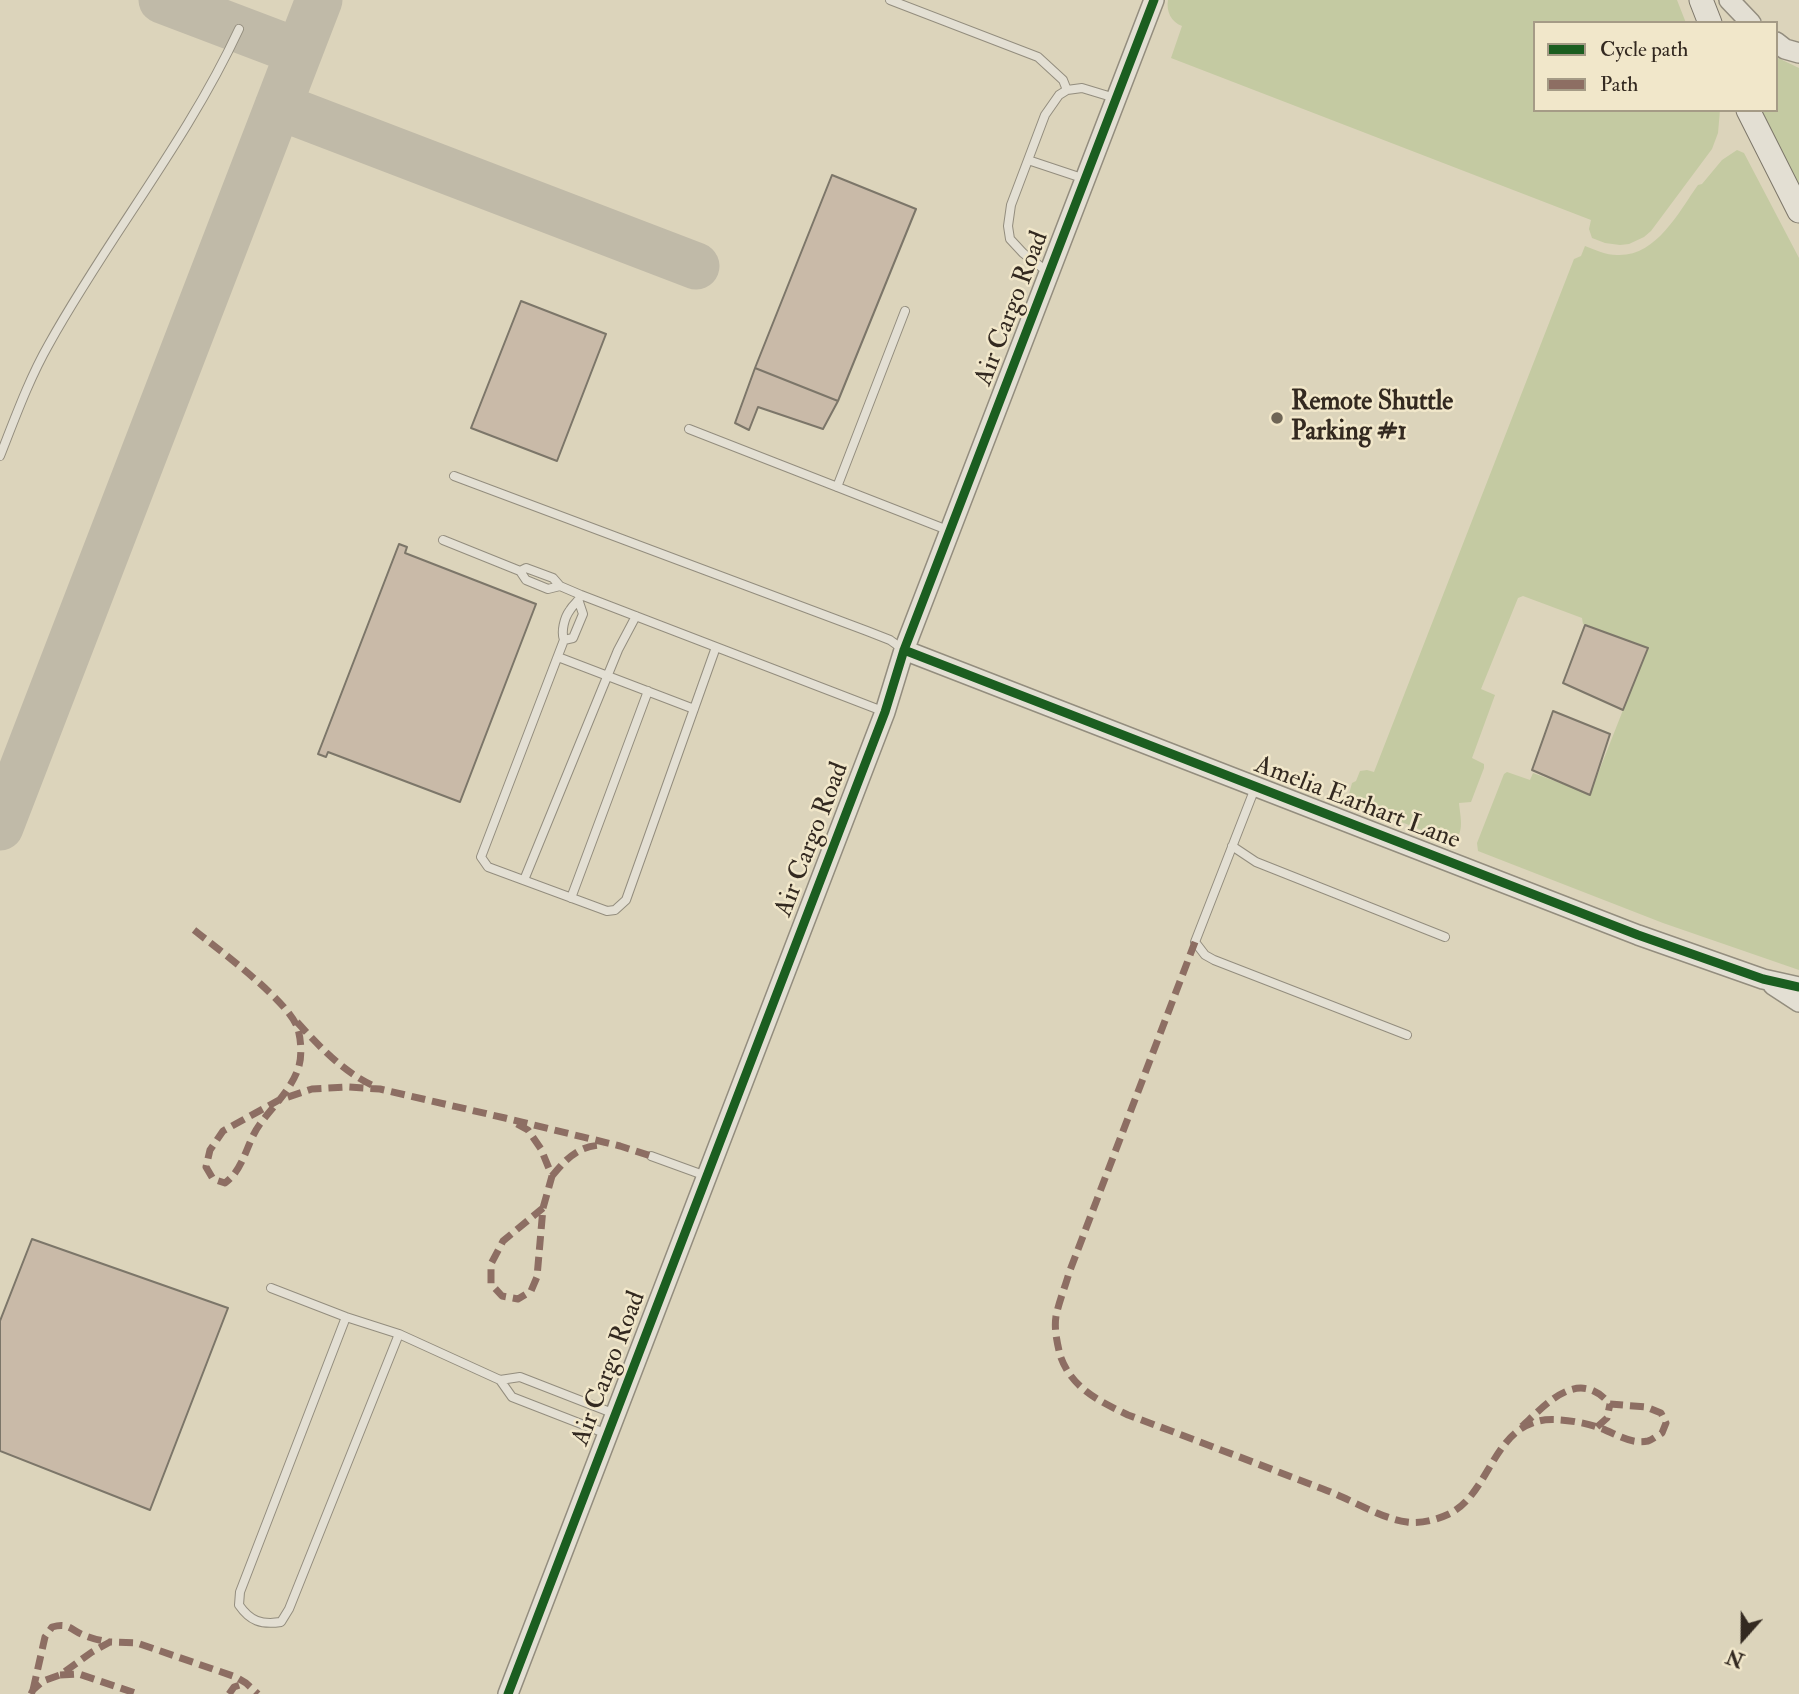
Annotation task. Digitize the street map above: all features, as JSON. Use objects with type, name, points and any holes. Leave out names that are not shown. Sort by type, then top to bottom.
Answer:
[{"type":"main road","points":[[1701,0],[1709,21]]},
{"type":"main road","points":[[1749,112],[1799,211]]},
{"type":"street","name":"Air Cargo Road","points":[[508,1694],[885,712],[904,650],[1154,0]]},
{"type":"street","points":[[1730,0],[1749,21]]},
{"type":"street","points":[[1778,44],[1799,54]]},
{"type":"street","name":"Amelia Earhart Lane","points":[[904,650],[1638,935],[1763,979],[1799,987]]},
{"type":"street","name":"Amelia Earhart Lane","points":[[1763,979],[1799,1002]]},
{"type":"lane","points":[[890,0],[1038,57],[1063,80],[1067,90]]},
{"type":"lane","points":[[0,456],[48,345],[168,157],[220,69],[239,29]]},
{"type":"lane","points":[[1049,273],[1010,239],[1008,226],[1011,205],[1045,115],[1059,95],[1067,90],[1082,88],[1116,99]]},
{"type":"lane","points":[[1028,160],[1085,179]]},
{"type":"lane","points":[[837,487],[905,311]]},
{"type":"lane","points":[[689,429],[950,531]]},
{"type":"lane","points":[[454,476],[867,631],[890,640],[904,650]]},
{"type":"lane","points":[[443,540],[520,571],[526,568],[553,578],[580,599],[636,616],[885,712]]},
{"type":"lane","points":[[580,599],[570,610],[561,633],[564,640],[558,657],[481,857],[488,867],[607,911],[615,910],[626,900],[716,647]]},
{"type":"lane","points":[[564,640],[573,638],[583,614],[580,599]]},
{"type":"lane","points":[[524,880],[618,650],[636,616]]},
{"type":"lane","points":[[558,657],[694,709]]},
{"type":"lane","points":[[571,898],[649,691]]},
{"type":"lane","points":[[1255,787],[1195,942],[1199,949],[1214,960],[1407,1035]]},
{"type":"lane","points":[[1232,846],[1256,862],[1445,937]]},
{"type":"lane","points":[[651,1156],[706,1176]]},
{"type":"lane","points":[[271,1288],[399,1334],[500,1380],[512,1397],[607,1434]]},
{"type":"lane","points":[[346,1317],[240,1592],[239,1605],[248,1617],[268,1624],[281,1622],[289,1609],[399,1334]]},
{"type":"lane","points":[[500,1380],[520,1377],[615,1414]]},
{"type":"green space","points":[[1168,0],[1677,0],[1685,21],[1533,21],[1533,112],[1720,112],[1718,133],[1712,149],[1651,231],[1629,244],[1605,243],[1592,238],[1589,229],[1591,220],[1171,58],[1182,26],[1170,16]]},
{"type":"green space","points":[[1778,58],[1799,68],[1799,190],[1760,112],[1778,112]]},
{"type":"green space","points":[[1737,150],[1744,153],[1799,258],[1799,970],[1663,923],[1478,851],[1477,843],[1507,772],[1530,780],[1533,773],[1590,794],[1647,649],[1583,624],[1582,618],[1523,596],[1518,598],[1481,689],[1495,695],[1472,758],[1484,764],[1484,768],[1471,802],[1459,803],[1461,827],[1457,836],[1447,840],[1353,803],[1348,798],[1352,783],[1356,781],[1360,771],[1374,772],[1574,259],[1581,256],[1585,246],[1617,255],[1631,254],[1643,249],[1665,231],[1698,185],[1702,184],[1722,160]]},
{"type":"building","points":[[832,175],[916,209],[838,401],[755,368]]},
{"type":"building","points":[[521,301],[606,334],[557,461],[471,428]]},
{"type":"building","points":[[755,368],[838,401],[823,429],[758,407],[749,430],[735,423]]},
{"type":"building","points":[[399,544],[407,547],[405,553],[536,604],[460,802],[328,752],[326,757],[318,754]]},
{"type":"building","points":[[1585,625],[1648,648],[1623,710],[1563,683]]},
{"type":"building","points":[[1553,711],[1610,734],[1590,795],[1532,770]]},
{"type":"building","points":[[32,1239],[228,1308],[150,1510],[0,1451],[0,1321]]},
{"type":"taxiway","points":[[162,0],[299,52]]},
{"type":"taxiway","points":[[0,827],[319,0]]},
{"type":"taxiway","points":[[278,106],[696,266]]},
{"type":"marked path","points":[[194,930],[252,976],[281,1005],[298,1029],[301,1052],[296,1074],[287,1089],[282,1096],[277,1103],[255,1131],[237,1170],[225,1183],[213,1179],[206,1167],[210,1150],[223,1131],[279,1100],[312,1089],[348,1087],[380,1089],[620,1146],[651,1156]]},
{"type":"marked path","points":[[1195,942],[1059,1305],[1055,1321],[1057,1340],[1060,1355],[1071,1376],[1097,1399],[1128,1415],[1323,1489],[1387,1517],[1412,1522],[1439,1518],[1462,1505],[1473,1493],[1500,1450],[1523,1427],[1545,1420],[1584,1423],[1628,1440],[1641,1442],[1662,1433],[1666,1423],[1661,1413],[1646,1407],[1610,1404],[1598,1393],[1586,1388],[1562,1393],[1519,1429]]},
{"type":"marked path","points":[[297,1022],[342,1066],[374,1086]]},
{"type":"marked path","points":[[517,1124],[528,1130],[541,1149],[552,1176],[543,1208],[537,1277],[531,1291],[518,1299],[502,1296],[491,1284],[491,1264],[503,1241],[543,1208]]},
{"type":"marked path","points":[[552,1176],[574,1154],[587,1147],[604,1145]]},
{"type":"marked path","points":[[1597,1427],[1607,1418],[1610,1404]]},
{"type":"marked path","points":[[33,1690],[45,1637],[52,1627],[67,1626],[86,1636],[110,1642]]},
{"type":"marked path","points":[[31,1694],[43,1681],[60,1675],[110,1642],[137,1643],[236,1677],[258,1694]]},
{"type":"marked path","points":[[60,1675],[79,1674],[138,1694]]},
{"type":"marked path","points":[[229,1694],[234,1687],[246,1683]]},
{"type":"cycle path","points":[[508,1694],[885,712],[904,650],[1154,0]]},
{"type":"cycle path","points":[[904,650],[1638,935],[1763,979],[1799,987]]},
{"type":"place","name":"Remote Shuttle Parking #1","points":[[1277,418]]}]
